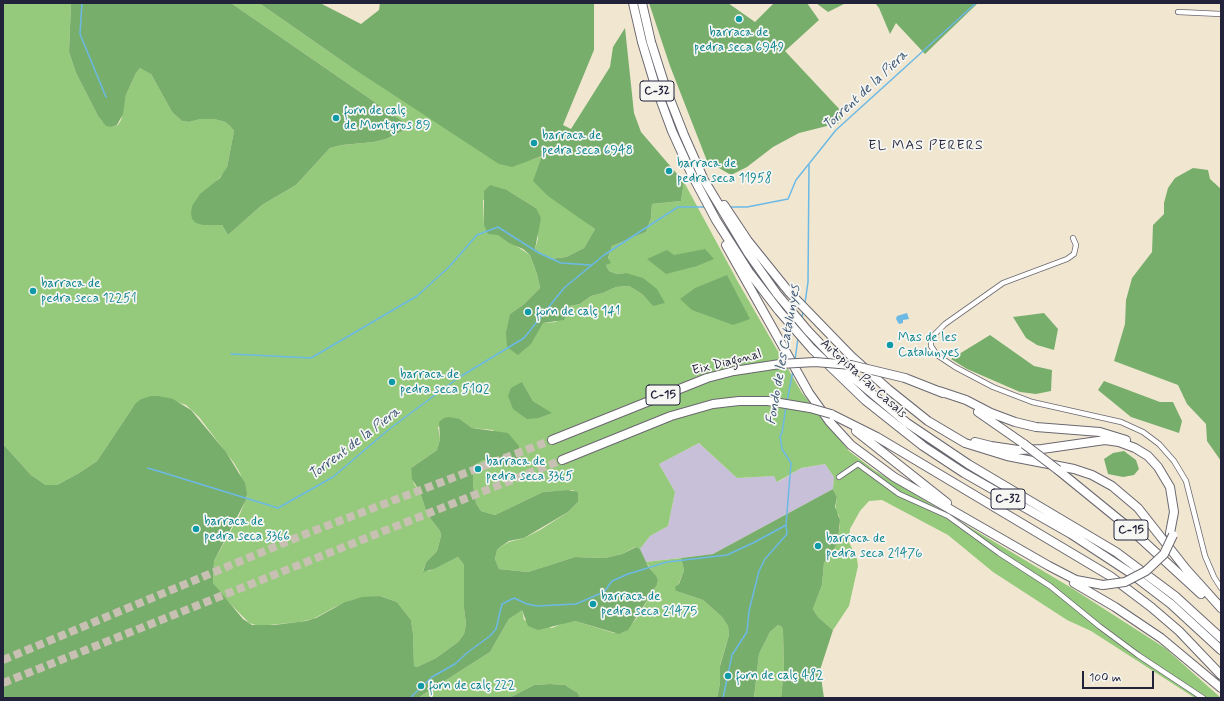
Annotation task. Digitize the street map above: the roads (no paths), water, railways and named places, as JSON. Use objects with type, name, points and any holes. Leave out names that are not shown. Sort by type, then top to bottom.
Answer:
[{"type":"highway","name":"Autopista Pau Casals","points":[[633,3],[644,49],[663,108],[682,154],[711,211],[749,272],[799,335],[847,384],[903,431],[964,473],[1081,541],[1129,572],[1171,604],[1221,650]]},
{"type":"highway","name":"C-32","points":[[642,3],[658,65],[691,143],[722,207]]},
{"type":"highway","name":"Autopista Pau Casals","points":[[722,207],[762,274],[801,323],[836,362],[907,423],[968,464],[1116,552],[1175,596],[1221,638]]},
{"type":"highway","points":[[722,207],[760,256],[804,308],[851,356],[888,389],[938,427],[974,447],[1006,456],[1074,469],[1092,475],[1112,486],[1138,508],[1186,569],[1221,608]]},
{"type":"highway","points":[[711,211],[716,226],[793,367],[829,421],[865,456],[894,477],[1029,555],[1145,627],[1191,661],[1221,688]]},
{"type":"highway","name":"Eix Diagonal","points":[[552,440],[707,378],[734,371],[780,364],[815,362],[851,365],[905,378],[939,391]]},
{"type":"highway","points":[[888,389],[948,430],[970,440],[991,446],[1018,450],[1042,449],[1105,440],[1119,442],[1135,448],[1153,461],[1163,473],[1170,487],[1174,512],[1172,534]]},
{"type":"highway","points":[[939,391],[966,400],[991,413],[1015,422],[1036,427],[1109,434],[1123,438],[1143,449],[1161,465],[1173,486],[1177,512],[1172,534],[1161,552],[1144,569],[1124,579],[1103,583],[1076,580],[1029,555]]},
{"type":"highway","name":"C-15","points":[[939,391],[978,412],[1058,470],[1133,532],[1221,612]]},
{"type":"highway","name":"C-15","points":[[562,460],[695,408],[739,401],[787,403],[830,414],[877,437],[1110,576],[1151,607],[1179,631],[1221,674]]},
{"type":"highway","points":[[840,418],[956,509],[1063,570],[1086,580],[1103,583]]},
{"type":"highway","points":[[1201,594],[1221,615]]},
{"type":"street","points":[[1178,12],[1221,14]]},
{"type":"street","points":[[1073,238],[1076,245],[1074,254],[1067,259],[1003,283],[945,324],[931,338],[931,346],[938,355],[955,367],[993,387],[1032,402],[1121,422],[1143,432],[1159,444],[1174,461],[1186,481],[1205,556],[1214,577],[1221,588]]},
{"type":"street","points":[[839,477],[858,464],[900,494],[948,516],[999,553],[1050,586],[1099,626],[1138,655],[1203,698]]},
{"type":"water","points":[[907,313],[909,319],[903,320],[903,323],[899,324],[896,319],[897,316]]},
{"type":"waterway","points":[[82,3],[80,34],[106,97]]},
{"type":"waterway","name":"Torrent de la Piera","points":[[730,207],[747,207],[788,199],[796,180],[836,130],[976,3]]},
{"type":"waterway","name":"Fondo de les Catalunyes","points":[[805,303],[808,282],[809,165]]},
{"type":"waterway","name":"Torrent de la Piera","points":[[148,468],[278,508],[333,477],[388,430],[458,378],[524,338],[564,288],[604,255],[678,207],[706,207]]},
{"type":"waterway","points":[[231,354],[311,358],[417,296],[449,267],[477,235],[498,227],[539,253],[561,263],[591,265]]},
{"type":"waterway","name":"Fondo de les Catalunyes","points":[[802,318],[803,310]]},
{"type":"waterway","name":"Fondo de les Catalunyes","points":[[795,360],[798,338]]},
{"type":"waterway","name":"Fondo de les Catalunyes","points":[[787,401],[793,371]]},
{"type":"waterway","name":"Fondo de les Catalunyes","points":[[723,698],[732,655],[747,632],[749,611],[759,571],[765,559],[787,534],[786,525],[791,463],[782,449],[780,436],[782,433],[786,407]]},
{"type":"waterway","points":[[410,698],[432,677],[455,664],[468,652],[490,636],[496,629],[502,604],[514,598],[527,604],[537,606],[576,604],[604,592],[612,581],[628,574],[667,562],[727,555],[786,525]]},
{"type":"tunnel","points":[[3,660],[308,533],[552,440]]},
{"type":"tunnel","points":[[3,683],[562,460]]},
{"type":"place","name":"barraca de pedra seca 6949","points":[[739,19]]},
{"type":"place","name":"forn de calç de Montgros 89","points":[[336,118]]},
{"type":"place","name":"barraca de pedra seca 6948","points":[[534,143]]},
{"type":"place","name":"barraca de pedra seca 11958","points":[[669,171]]},
{"type":"place","name":"barraca de pedra seca 12251","points":[[33,291]]},
{"type":"place","name":"forn de calç 141","points":[[528,312]]},
{"type":"place","name":"Mas de les Catalunyes","points":[[890,345]]},
{"type":"place","name":"barraca de pedra seca 5102","points":[[392,382]]},
{"type":"place","name":"barraca de pedra seca 3365","points":[[478,469]]},
{"type":"place","name":"barraca de pedra seca 3366","points":[[196,529]]},
{"type":"place","name":"barraca de pedra seca 21476","points":[[818,546]]},
{"type":"place","name":"barraca de pedra seca 21475","points":[[593,604]]},
{"type":"place","name":"forn de calç 482","points":[[728,676]]},
{"type":"place","name":"forn de calç 222","points":[[421,686]]},
{"type":"district","name":"EL MAS PERERS","points":[[926,146]]}]
